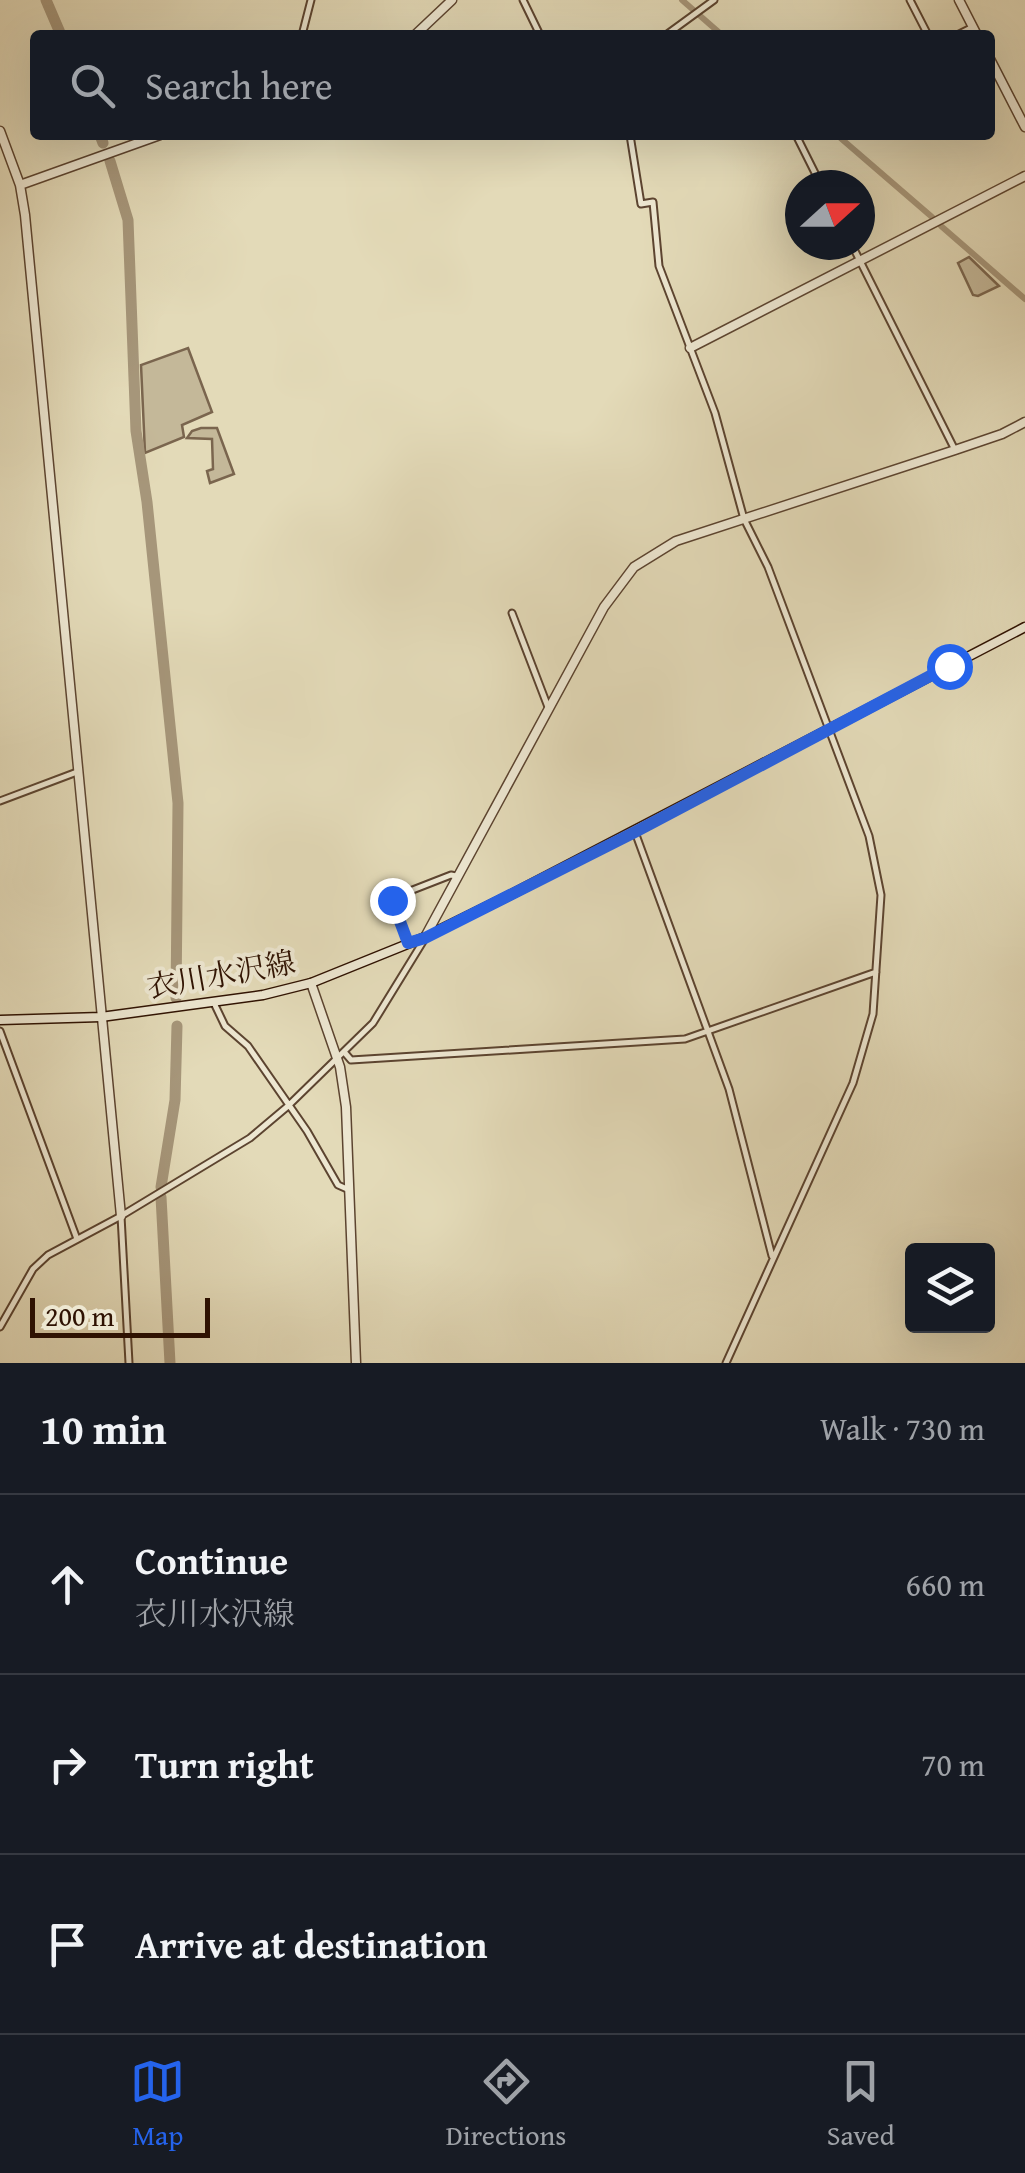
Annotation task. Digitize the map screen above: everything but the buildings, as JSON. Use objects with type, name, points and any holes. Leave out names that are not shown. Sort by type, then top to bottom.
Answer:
[{"type":"street","points":[[303,30],[311,0]]},
{"type":"street","points":[[421,30],[452,0]]},
{"type":"street","points":[[523,0],[538,30]]},
{"type":"street","points":[[674,30],[714,0]]},
{"type":"street","points":[[910,0],[925,30]]},
{"type":"street","points":[[959,0],[974,30]]},
{"type":"street","points":[[995,69],[1025,126]]},
{"type":"street","points":[[0,131],[20,185],[121,1216],[130,1363]]},
{"type":"street","points":[[20,185],[146,140]]},
{"type":"street","points":[[625,140],[630,144]]},
{"type":"street","points":[[630,140],[641,204],[653,202],[660,266],[714,412],[744,519],[768,566],[826,730],[869,836],[881,895],[870,1024],[853,1083],[726,1363]]},
{"type":"street","points":[[799,140],[814,170]]},
{"type":"street","points":[[690,348],[1025,176]]},
{"type":"street","points":[[860,261],[955,450]]},
{"type":"street","points":[[0,1328],[33,1269],[48,1254],[121,1216],[250,1138],[341,1055],[384,1009],[460,878],[604,607],[634,568],[676,541],[1002,434],[1025,422]]},
{"type":"street","points":[[512,613],[548,707]]},
{"type":"street","name":"衣川水沢線","points":[[0,1020],[102,1018],[214,1003],[311,983],[425,938],[1025,628]]},
{"type":"street","points":[[0,801],[78,771]]},
{"type":"street","points":[[635,832],[729,1090],[772,1259]]},
{"type":"street","points":[[408,943],[393,897],[451,874],[460,878]]},
{"type":"street","points":[[341,1055],[351,1060],[666,1041],[708,1032],[876,972]]},
{"type":"street","points":[[311,983],[341,1055],[356,1363]]},
{"type":"street","points":[[214,1003],[224,1026],[248,1046],[317,1146],[338,1185],[348,1189]]},
{"type":"street","points":[[0,1031],[77,1239]]},
{"type":"shaded area","points":[[969,257],[999,286],[973,295],[958,263]]},
{"type":"shaded area","points":[[188,348],[212,412],[182,425],[184,437],[145,453],[141,365]]},
{"type":"shaded area","points":[[201,428],[217,428],[234,474],[210,483],[207,471],[213,469],[212,439],[187,438]]},
{"type":"waterway","points":[[46,0],[59,30]]},
{"type":"waterway","points":[[682,0],[716,30]]},
{"type":"waterway","points":[[843,140],[932,217]]},
{"type":"waterway","points":[[110,161],[128,220],[136,431],[178,803],[176,998]]},
{"type":"waterway","points":[[941,226],[1025,299]]},
{"type":"waterway","points":[[161,1187],[175,1100],[177,1026]]},
{"type":"waterway","points":[[161,1197],[170,1363]]},
{"type":"route","points":[[392,900],[408,943],[425,938],[949,666]]}]
